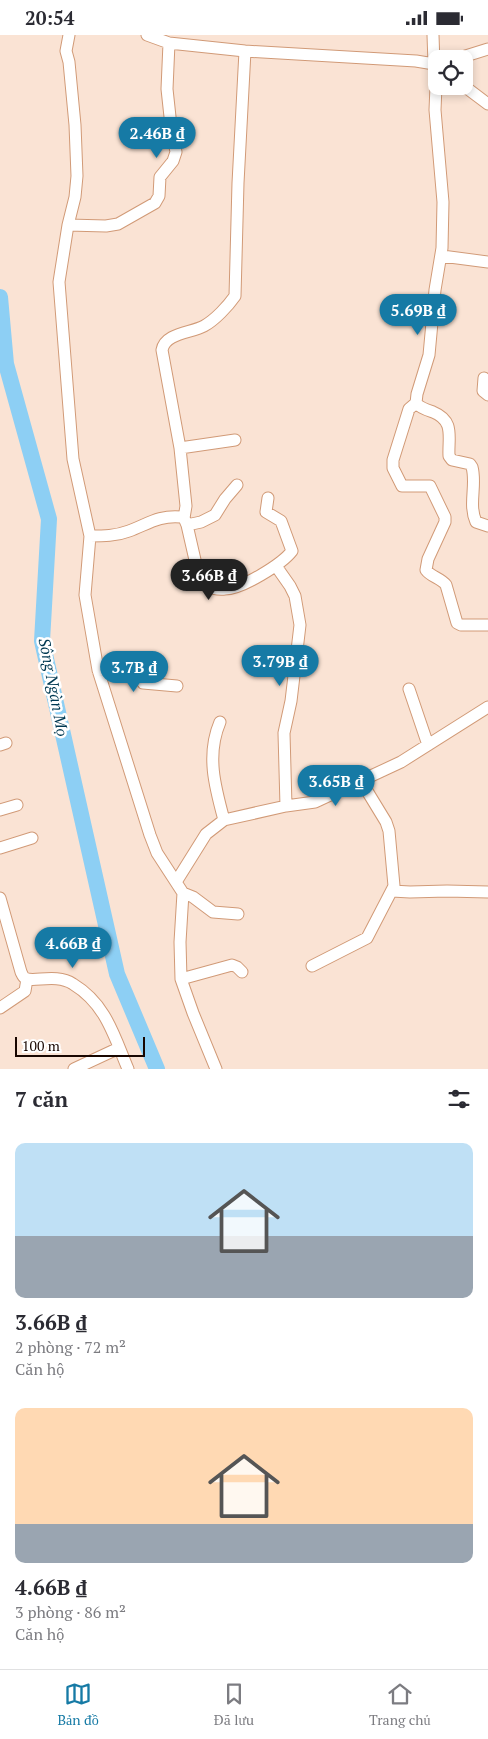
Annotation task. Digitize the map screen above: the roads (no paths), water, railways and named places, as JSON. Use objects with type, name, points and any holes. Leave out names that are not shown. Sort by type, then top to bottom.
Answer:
[{"type":"street","points":[[70,35],[66,51],[69,62],[75,125],[77,176],[75,197],[68,225],[59,282],[73,459],[90,536],[85,595],[98,670],[157,853],[184,893],[193,897],[213,912],[238,914]]},
{"type":"street","points":[[147,35],[245,51],[416,61],[428,64]]},
{"type":"street","points":[[433,35],[434,50]]},
{"type":"street","points":[[68,225],[106,227],[118,224],[158,200],[160,177],[173,161],[176,152],[171,126],[163,39]]},
{"type":"street","points":[[473,54],[488,49]]},
{"type":"street","points":[[245,51],[238,183],[235,296],[205,325],[170,338],[164,343],[162,350],[180,448],[186,521],[198,573],[203,584],[208,587],[232,588],[276,566],[291,553],[292,548],[279,518],[266,512],[268,499]]},
{"type":"street","points":[[473,93],[488,104]]},
{"type":"street","points":[[436,95],[435,110],[443,202],[442,256],[435,290],[429,355],[416,394],[416,403],[409,409],[393,460],[393,468],[402,486],[430,486],[445,517],[444,526],[428,559],[426,570],[446,585],[457,623],[461,625],[488,625]]},
{"type":"street","points":[[442,256],[488,262]]},
{"type":"street","points":[[484,378],[483,391],[488,395]]},
{"type":"street","points":[[416,403],[441,415],[448,423],[449,456],[452,460],[470,464],[472,467],[474,518],[476,522],[488,526]]},
{"type":"street","points":[[180,448],[235,440]]},
{"type":"street","points":[[90,536],[109,536],[122,533],[159,518],[178,516],[186,521],[201,522],[215,515],[237,485]]},
{"type":"street","points":[[276,566],[295,596],[300,625],[291,701],[284,733],[286,806]]},
{"type":"street","points":[[98,670],[134,669],[138,672],[143,683],[177,687]]},
{"type":"street","points":[[409,689],[428,745]]},
{"type":"street","points":[[176,882],[206,834],[224,820],[286,806],[315,802],[401,762],[488,707]]},
{"type":"street","points":[[220,722],[214,737],[212,772],[224,820]]},
{"type":"street","points":[[312,966],[367,938],[392,891],[394,879],[389,831],[386,822],[361,781]]},
{"type":"street","points":[[0,810],[17,805]]},
{"type":"street","points":[[0,848],[32,838]]},
{"type":"street","points":[[392,891],[488,892]]},
{"type":"street","points":[[184,893],[180,942],[181,979],[192,1013],[216,1069]]},
{"type":"street","points":[[0,898],[21,972],[26,979],[25,991],[0,1008]]},
{"type":"street","points":[[181,979],[232,965],[237,967],[242,973]]},
{"type":"street","points":[[26,979],[63,979],[77,986],[95,1002],[105,1015],[128,1069]]},
{"type":"street","points":[[74,1069],[119,1048]]},
{"type":"waterway","name":"Sông Ngàn Mọ","points":[[0,297],[6,364],[49,519],[42,641],[117,974],[157,1069]]}]
